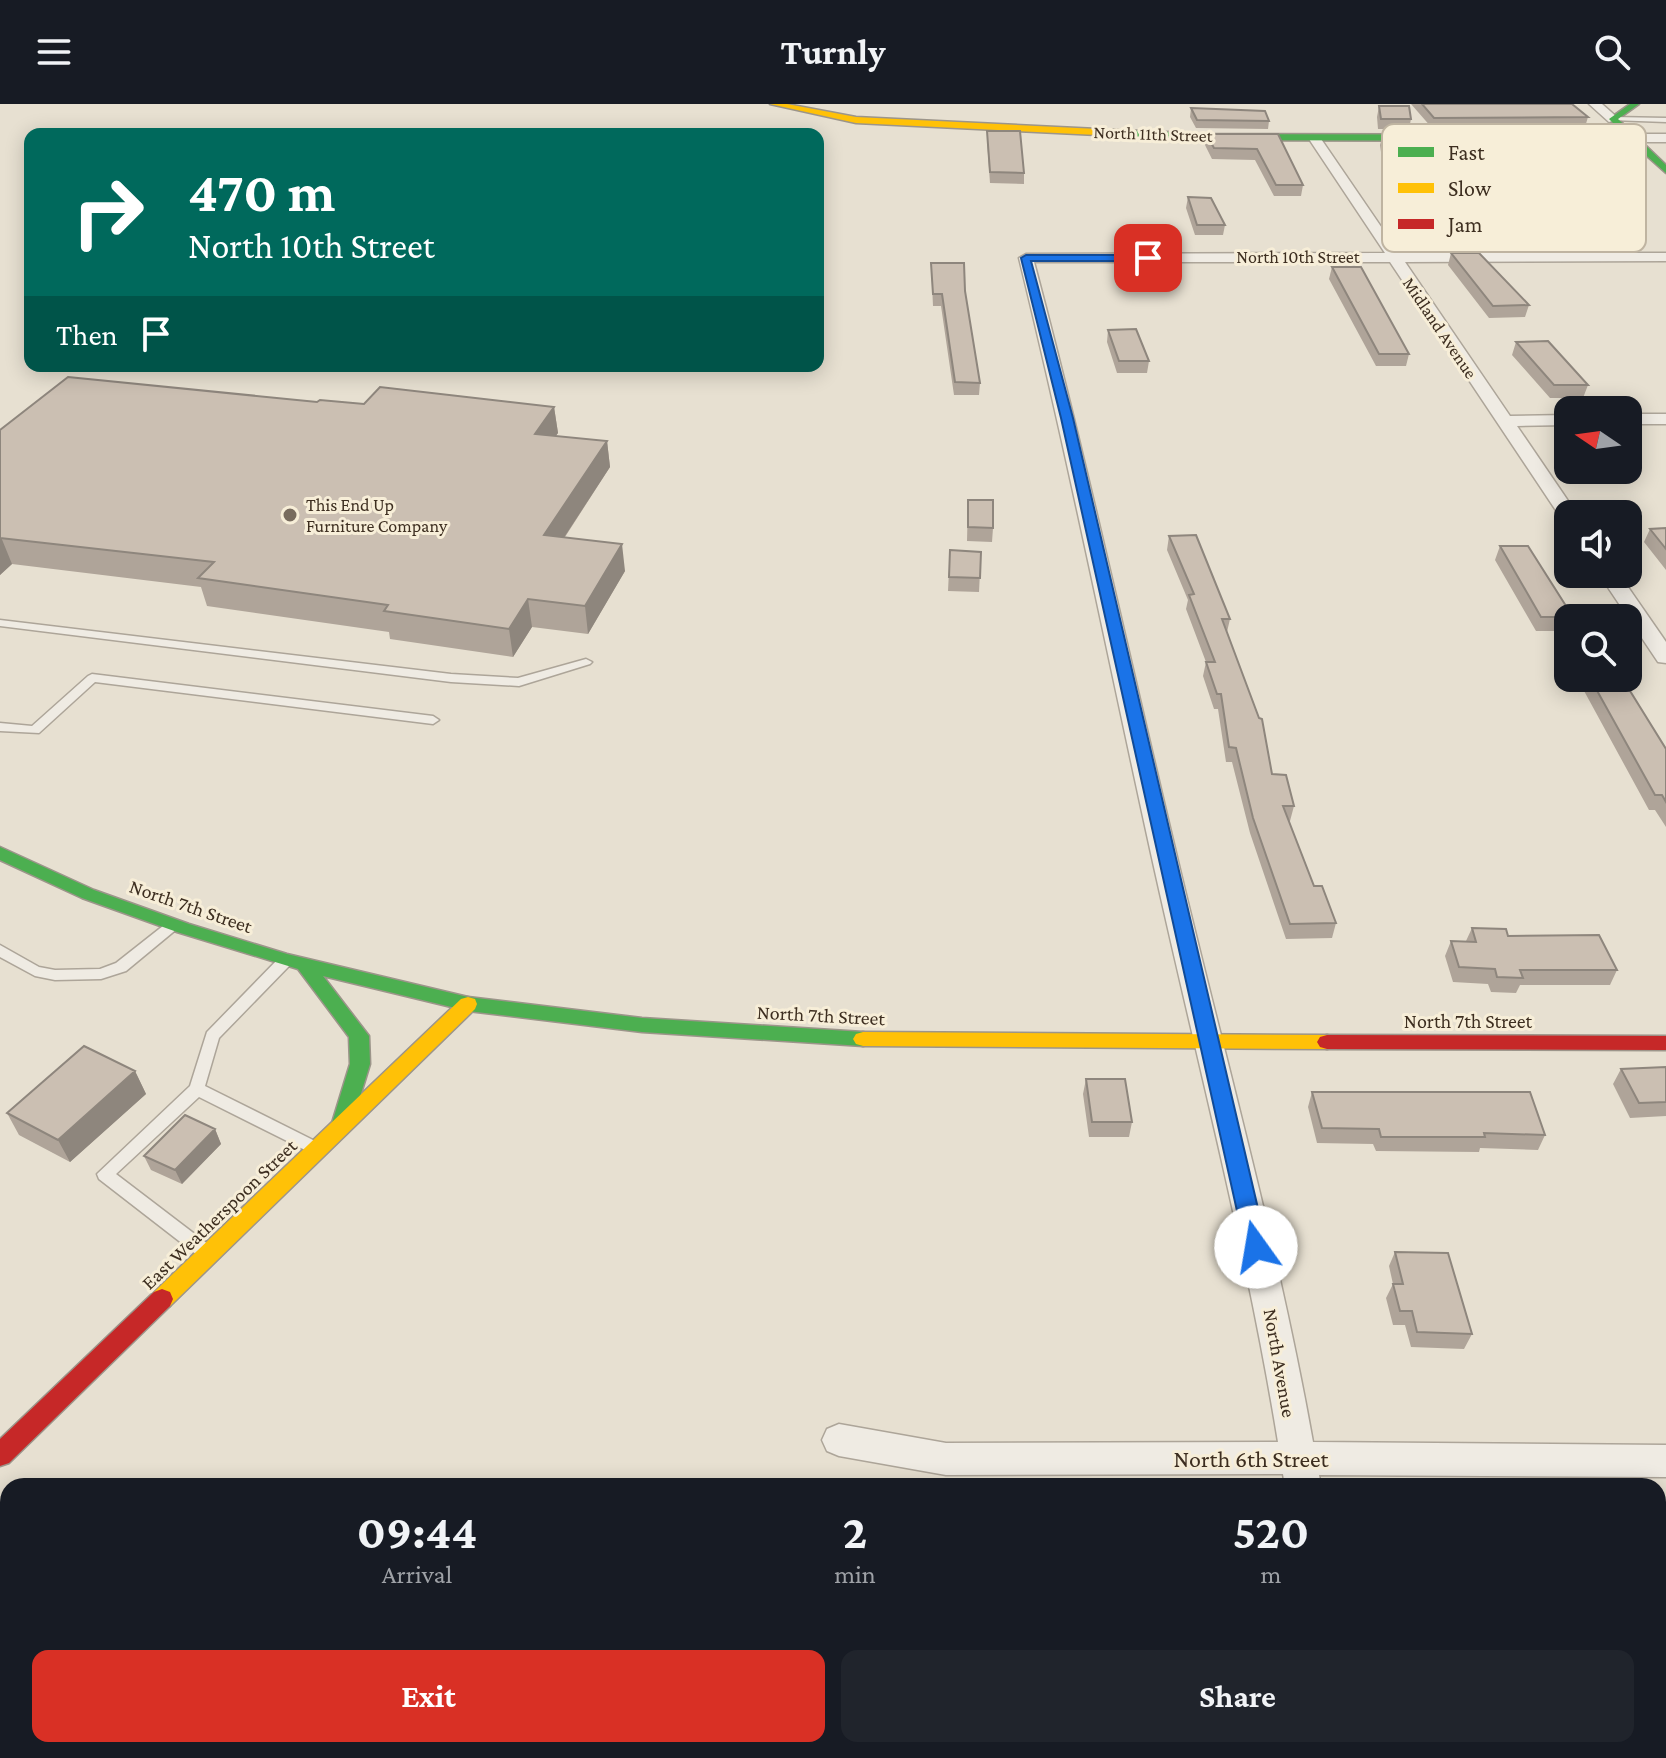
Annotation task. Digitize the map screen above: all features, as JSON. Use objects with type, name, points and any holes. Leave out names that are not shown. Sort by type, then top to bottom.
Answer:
[{"type":"street","name":"North 11th Street","points":[[774,104],[856,120],[1315,139],[1382,139]]},
{"type":"street","points":[[1595,104],[1618,124]]},
{"type":"street","points":[[1613,119],[1635,104]]},
{"type":"street","name":"Midland Avenue","points":[[1315,139],[1382,241]]},
{"type":"street","points":[[1646,152],[1666,170]]},
{"type":"street","name":"Midland Avenue","points":[[1389,252],[1558,500]]},
{"type":"street","name":"North 10th Street","points":[[1026,258],[1666,257]]},
{"type":"street","name":"North Avenue","points":[[1026,258],[1067,418],[1277,1334],[1299,1472]]},
{"type":"street","points":[[1642,419],[1666,419]]},
{"type":"street","points":[[1503,421],[1554,420]]},
{"type":"street","points":[[1619,588],[1666,657]]},
{"type":"street","name":"North 7th Street","points":[[0,853],[88,894],[173,925],[295,962],[468,1004],[642,1025],[774,1036],[888,1041],[1666,1043]]},
{"type":"street","points":[[295,962],[359,1036],[360,1064],[340,1128]]},
{"type":"street","name":"East Weatherspoon Street","points":[[0,1455],[468,1004]]},
{"type":"street","name":"North 6th Street","points":[[839,1440],[946,1459],[1299,1472],[1666,1461]]},
{"type":"lane","points":[[1613,119],[1664,117]]},
{"type":"lane","points":[[0,623],[451,678],[519,682],[586,662]]},
{"type":"lane","points":[[0,727],[35,730],[92,678],[433,720]]},
{"type":"lane","points":[[0,950],[35,971],[55,975],[101,974],[121,967],[173,925]]},
{"type":"lane","points":[[209,1254],[105,1174],[197,1089],[212,1036],[295,962]]},
{"type":"lane","points":[[197,1089],[318,1150]]},
{"type":"building","points":[[1422,104],[1572,104],[1588,117],[1434,118]]},
{"type":"building","points":[[1379,106],[1409,106],[1411,119],[1381,119]]},
{"type":"building","points":[[1191,108],[1265,111],[1269,121],[1197,120]]},
{"type":"building","points":[[987,131],[1020,131],[1024,173],[990,172]]},
{"type":"building","points":[[1206,134],[1278,134],[1303,185],[1276,185],[1257,149],[1214,148]]},
{"type":"building","points":[[1188,197],[1211,198],[1225,225],[1197,225]]},
{"type":"building","points":[[1451,253],[1479,253],[1529,305],[1493,306]]},
{"type":"building","points":[[931,263],[964,263],[965,291],[980,383],[955,382],[942,294],[933,294]]},
{"type":"building","points":[[1332,267],[1361,267],[1409,354],[1379,354]]},
{"type":"building","points":[[1136,329],[1149,361],[1119,361],[1108,330]]},
{"type":"building","points":[[1548,341],[1588,385],[1554,385],[1516,342]]},
{"type":"building","name":"This End Up Furniture Company","points":[[68,377],[317,402],[364,404],[380,387],[554,407],[535,434],[607,441],[544,535],[622,544],[585,606],[528,599],[509,629],[384,611],[388,605],[198,578],[214,562],[0,538],[0,430]]},
{"type":"building","points":[[968,500],[993,500],[993,528],[968,527]]},
{"type":"building","points":[[1666,528],[1666,549],[1650,529]]},
{"type":"building","points":[[1196,535],[1230,619],[1222,619],[1259,718],[1262,719],[1272,774],[1286,775],[1294,806],[1283,806],[1314,886],[1322,886],[1336,923],[1290,924],[1253,818],[1236,748],[1229,747],[1221,694],[1217,694],[1206,662],[1215,662],[1189,595],[1194,594],[1169,536]]},
{"type":"building","points":[[1500,546],[1528,546],[1565,604],[1554,604],[1554,617],[1541,617]]},
{"type":"building","points":[[950,550],[981,552],[980,578],[949,577]]},
{"type":"building","points":[[1598,692],[1631,692],[1666,749],[1666,802],[1662,795],[1655,795]]},
{"type":"building","points":[[1472,928],[1506,929],[1508,936],[1599,935],[1617,970],[1520,970],[1523,978],[1497,977],[1495,969],[1459,967],[1451,941],[1476,942]]},
{"type":"building","points":[[84,1046],[135,1071],[58,1140],[7,1113]]},
{"type":"building","points":[[1666,1067],[1666,1102],[1639,1103],[1621,1069]]},
{"type":"building","points":[[1086,1079],[1125,1079],[1132,1122],[1092,1122]]},
{"type":"building","points":[[1312,1092],[1530,1092],[1545,1135],[1484,1133],[1485,1137],[1381,1137],[1379,1129],[1322,1128]]},
{"type":"building","points":[[185,1115],[215,1129],[175,1170],[144,1156]]},
{"type":"building","points":[[1395,1252],[1448,1253],[1472,1334],[1417,1332],[1412,1311],[1400,1311],[1393,1284],[1403,1284]]},
{"type":"traffic: fast","points":[[1618,124],[1613,119],[1635,104]]},
{"type":"traffic: fast","points":[[1118,133],[1211,137],[1382,137]]},
{"type":"traffic: fast","points":[[1646,151],[1666,170]]},
{"type":"traffic: fast","points":[[0,853],[88,894],[183,928],[286,960],[468,1004],[642,1025],[863,1039]]},
{"type":"traffic: fast","points":[[304,964],[359,1036],[360,1064],[342,1123]]},
{"type":"traffic: slow","points":[[774,104],[856,120],[1118,133]]},
{"type":"traffic: slow","points":[[162,1299],[468,1004]]},
{"type":"traffic: slow","points":[[863,1039],[1327,1042]]},
{"type":"traffic: jam","points":[[1327,1042],[1666,1043]]},
{"type":"traffic: jam","points":[[0,1455],[162,1299]]},
{"type":"place","name":"This End Up Furniture Company","points":[[290,515]]},
{"type":"route","points":[[1148,258],[1026,258],[1067,418],[1165,859],[1256,1247]]}]
